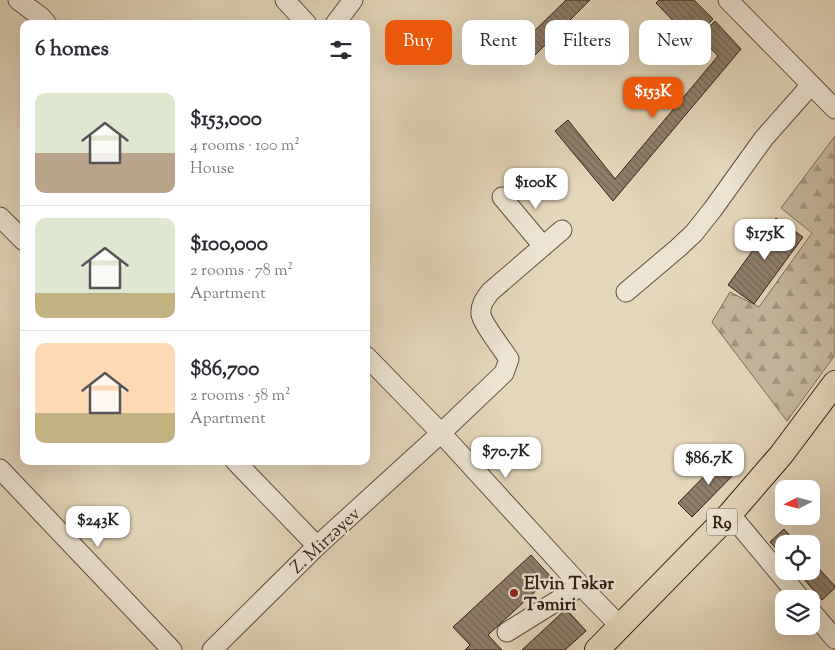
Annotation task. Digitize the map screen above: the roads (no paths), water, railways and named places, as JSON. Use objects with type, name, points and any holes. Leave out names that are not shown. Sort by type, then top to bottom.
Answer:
[{"type":"main road","name":"R9","points":[[597,650],[730,514],[781,455],[835,383]]},
{"type":"street","points":[[18,0],[42,20]]},
{"type":"street","points":[[285,0],[303,20]]},
{"type":"street","points":[[337,20],[353,0]]},
{"type":"street","points":[[728,0],[835,109]]},
{"type":"street","points":[[626,292],[694,233],[713,210],[764,138],[811,85]]},
{"type":"street","points":[[502,197],[543,246]]},
{"type":"street","points":[[0,216],[20,237]]},
{"type":"street","name":"Z. Mirzəyev","points":[[212,650],[317,546],[504,373],[508,359],[481,315],[483,302],[490,292],[562,230]]},
{"type":"street","points":[[370,360],[441,433],[620,626]]},
{"type":"street","points":[[239,465],[317,546]]},
{"type":"street","points":[[0,469],[172,650]]},
{"type":"street","points":[[730,514],[793,590]]},
{"type":"street","points":[[507,632],[581,586]]},
{"type":"street","points":[[820,622],[835,639]]},
{"type":"place","name":"Elvin Təkər Təmiri","points":[[514,593]]}]
